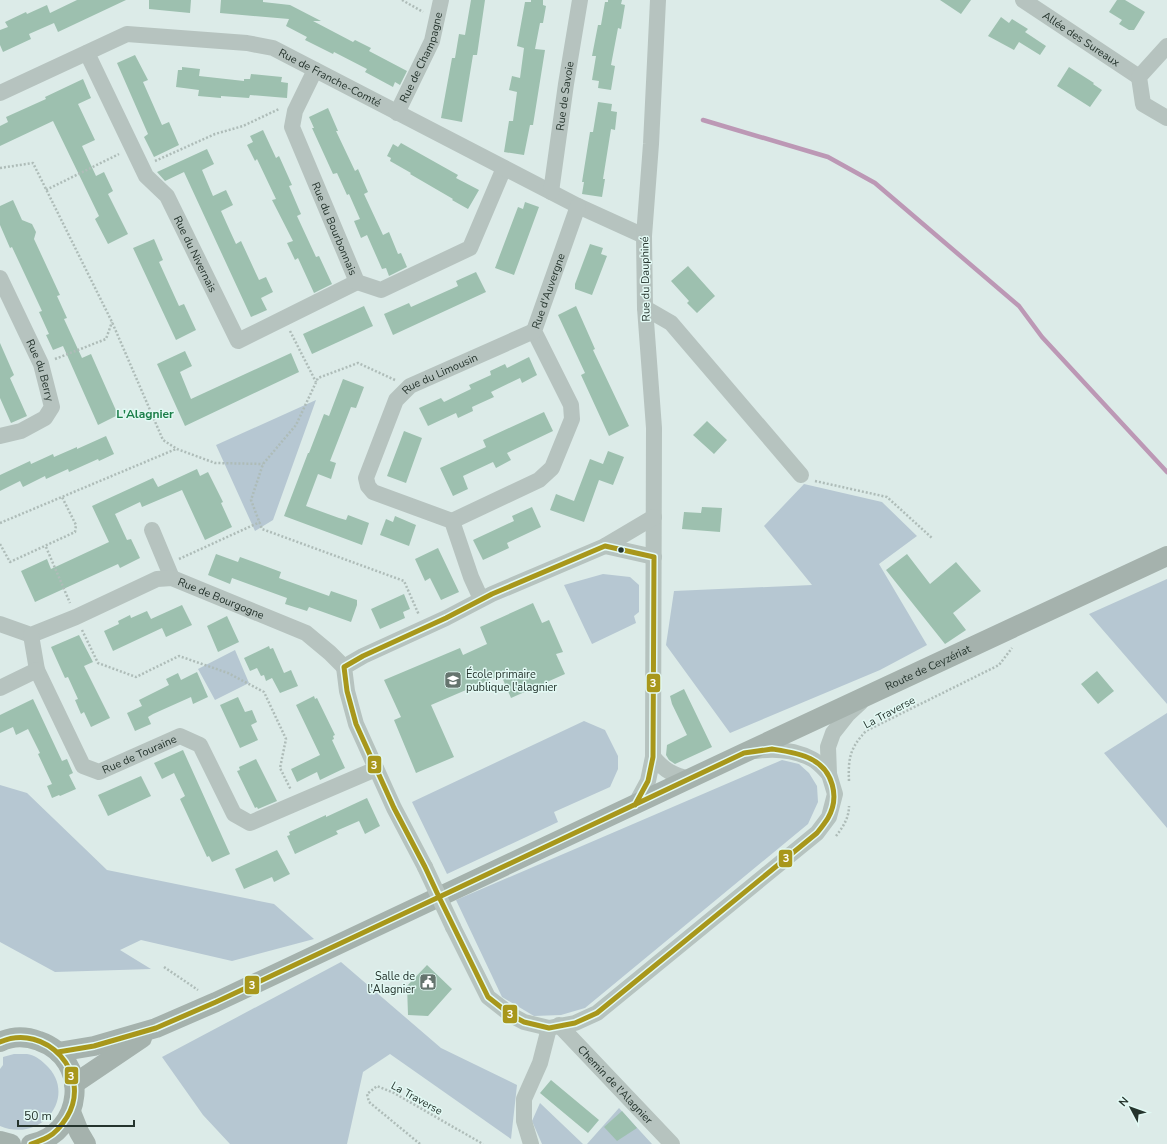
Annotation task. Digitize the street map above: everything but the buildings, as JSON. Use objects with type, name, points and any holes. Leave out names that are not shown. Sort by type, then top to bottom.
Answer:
[{"type":"main road","name":"Route de Ceyzériat","points":[[156,1028],[216,1002],[690,780],[744,753],[1167,556]]},
{"type":"main road","points":[[58,1052],[94,1046],[156,1028]]},
{"type":"main road","points":[[74,1084],[156,1028]]},
{"type":"main road","points":[[0,1042],[16,1037],[31,1038],[45,1043],[58,1052],[69,1066],[74,1084],[74,1098],[71,1112],[63,1125],[52,1136],[36,1144]]},
{"type":"main road","points":[[71,1112],[79,1132],[86,1144]]},
{"type":"main road","points":[[0,1141],[11,1144]]},
{"type":"street","name":"Rue de Champagne","points":[[397,113],[432,41],[441,0]]},
{"type":"street","name":"Rue de Savoie","points":[[551,192],[566,84],[580,0]]},
{"type":"street","name":"Rue du Dauphiné","points":[[635,805],[648,781],[653,757],[654,428],[645,308],[644,236],[651,144],[658,0]]},
{"type":"street","name":"Allée des Sureaux","points":[[1023,0],[1139,77]]},
{"type":"street","name":"Rue de Franche-Comté","points":[[0,93],[128,34],[247,43],[273,48],[578,206],[644,236]]},
{"type":"street","points":[[1167,46],[1139,77],[1143,104],[1167,118]]},
{"type":"street","name":"Rue du Nivernais","points":[[88,53],[146,176],[167,196],[238,341],[357,282]]},
{"type":"street","name":"Rue du Bourbonnais","points":[[315,70],[295,111],[292,127],[357,282],[381,290],[470,248],[504,168]]},
{"type":"street","name":"Rue d'Auvergne","points":[[452,521],[539,480],[552,468],[572,419],[572,405],[534,331],[578,206]]},
{"type":"street","name":"Rue du Berry","points":[[0,278],[41,364],[52,407],[45,418],[21,431],[0,436]]},
{"type":"street","points":[[645,308],[671,323],[802,475]]},
{"type":"street","name":"Rue du Limousin","points":[[452,521],[373,492],[368,486],[366,478],[396,400],[410,386],[534,331]]},
{"type":"street","points":[[654,517],[605,546],[481,600],[425,628],[363,656],[344,667],[347,691],[356,724],[394,808],[425,866],[453,927],[488,996],[510,1015],[524,1022],[554,1027],[574,1023],[598,1013],[817,833],[829,817],[835,794],[829,774],[828,748],[833,733],[848,714],[866,696]]},
{"type":"street","points":[[452,521],[471,577],[481,600]]},
{"type":"street","points":[[152,530],[169,571]]},
{"type":"street","points":[[605,546],[654,557]]},
{"type":"street","name":"Rue de Bourgogne","points":[[31,635],[76,617],[157,579],[169,571],[306,633],[344,667]]},
{"type":"street","points":[[0,624],[31,635]]},
{"type":"street","name":"Rue de Touraine","points":[[31,635],[37,670],[83,766],[99,772],[180,736],[200,745],[234,814],[250,823],[376,769]]},
{"type":"street","points":[[0,688],[37,670]]},
{"type":"street","points":[[744,753],[772,749],[788,751],[812,759],[829,774]]},
{"type":"street","points":[[653,757],[664,769],[675,775],[690,780]]},
{"type":"street","points":[[531,1144],[524,1121],[524,1100],[554,1027]]},
{"type":"street","name":"Chemin de l'Alagnier","points":[[554,1027],[672,1144]]},
{"type":"path","points":[[402,0],[437,21]]},
{"type":"path","points":[[141,166],[214,134],[243,126],[281,108],[295,111]]},
{"type":"path","points":[[46,190],[133,148]]},
{"type":"path","points":[[0,168],[32,163],[112,322],[163,440],[177,449],[215,463],[263,464]]},
{"type":"path","points":[[284,318],[316,382]]},
{"type":"path","points":[[41,364],[106,339],[112,322]]},
{"type":"path","points":[[410,386],[358,363],[318,378],[296,425],[263,464],[250,500],[262,529],[404,581],[425,628]]},
{"type":"path","points":[[0,523],[177,449]]},
{"type":"path","points":[[802,475],[817,482],[886,497],[932,538]]},
{"type":"path","points":[[0,544],[10,562],[75,532],[76,525],[62,497]]},
{"type":"path","points":[[169,571],[260,522]]},
{"type":"path","points":[[46,546],[76,617],[98,663],[136,676],[179,656],[228,672],[264,692],[286,739],[280,768],[297,803]]},
{"type":"path","name":"La Traverse","points":[[849,788],[848,765],[850,755],[856,742],[866,731],[999,665],[1013,646]]},
{"type":"path","points":[[833,840],[844,826],[849,811],[849,804]]},
{"type":"path","points":[[164,967],[216,1002]]},
{"type":"path","name":"La Traverse","points":[[420,1144],[369,1102],[367,1094],[377,1086],[394,1093],[483,1144]]},
{"type":"shaded area","points":[[316,400],[273,520],[255,531],[216,445]]},
{"type":"shaded area","points":[[804,484],[882,502],[917,536],[879,564],[927,645],[880,670],[730,733],[666,645],[674,591],[812,585],[764,526]]},
{"type":"shaded area","points":[[603,574],[630,577],[639,585],[639,612],[634,616],[636,623],[592,644],[564,585]]},
{"type":"shaded area","points":[[1167,579],[1167,704],[1089,614]]},
{"type":"shaded area","points":[[235,650],[249,683],[215,700],[198,669]]},
{"type":"shaded area","points":[[1167,713],[1167,828],[1104,753]]},
{"type":"shaded area","points":[[584,721],[605,730],[618,756],[618,769],[610,787],[554,812],[558,822],[447,874],[412,802]]},
{"type":"shaded area","points":[[782,760],[799,764],[809,773],[817,786],[818,802],[808,824],[585,1008],[561,1015],[534,1016],[502,997],[456,900]]},
{"type":"shaded area","points":[[0,785],[27,793],[107,870],[274,904],[314,939],[232,961],[141,940],[120,950],[151,969],[55,972],[0,942]]},
{"type":"shaded area","points":[[341,962],[441,1048],[517,1085],[511,1139],[390,1054],[363,1072],[347,1144],[230,1144],[203,1115],[162,1057]]},
{"type":"shaded area","points":[[14,1054],[27,1054],[41,1060],[55,1076],[58,1089],[57,1102],[51,1113],[42,1122],[30,1128],[16,1130],[0,1126],[0,1069],[3,1065],[3,1057]]},
{"type":"shaded area","points":[[540,1103],[583,1144],[542,1144],[532,1121]]},
{"type":"shaded area","points":[[619,1108],[652,1144],[587,1144]]},
{"type":"waterway","points":[[703,120],[828,157],[875,183],[1019,306],[1042,337],[1167,472]]},
{"type":"transit line","name":"3","points":[[439,897],[394,808],[356,724],[347,691],[344,667],[363,656],[446,618],[492,594],[605,546],[654,557]]},
{"type":"transit line","name":"3","points":[[635,805],[648,781],[653,757],[654,557]]},
{"type":"transit line","name":"3","points":[[772,749],[787,751],[807,757],[819,764],[829,777],[834,793],[834,801],[828,818],[817,833],[597,1013],[575,1023],[549,1028],[524,1022],[511,1015],[488,997],[439,897],[744,753],[772,749]]},
{"type":"transit line","name":"3","points":[[58,1052],[94,1046],[156,1028],[216,1002],[439,897]]},
{"type":"transit line","name":"3","points":[[0,1042],[17,1038],[34,1039],[48,1046],[60,1056],[69,1069],[74,1084],[73,1101],[67,1117],[61,1126],[51,1135],[31,1144]]},
{"type":"place","name":"École primaire publique l'alagnier","points":[[453,680]]},
{"type":"place","name":"Salle de l'Alagnier","points":[[428,982]]},
{"type":"district","name":"L'Alagnier","points":[[145,414]]}]
